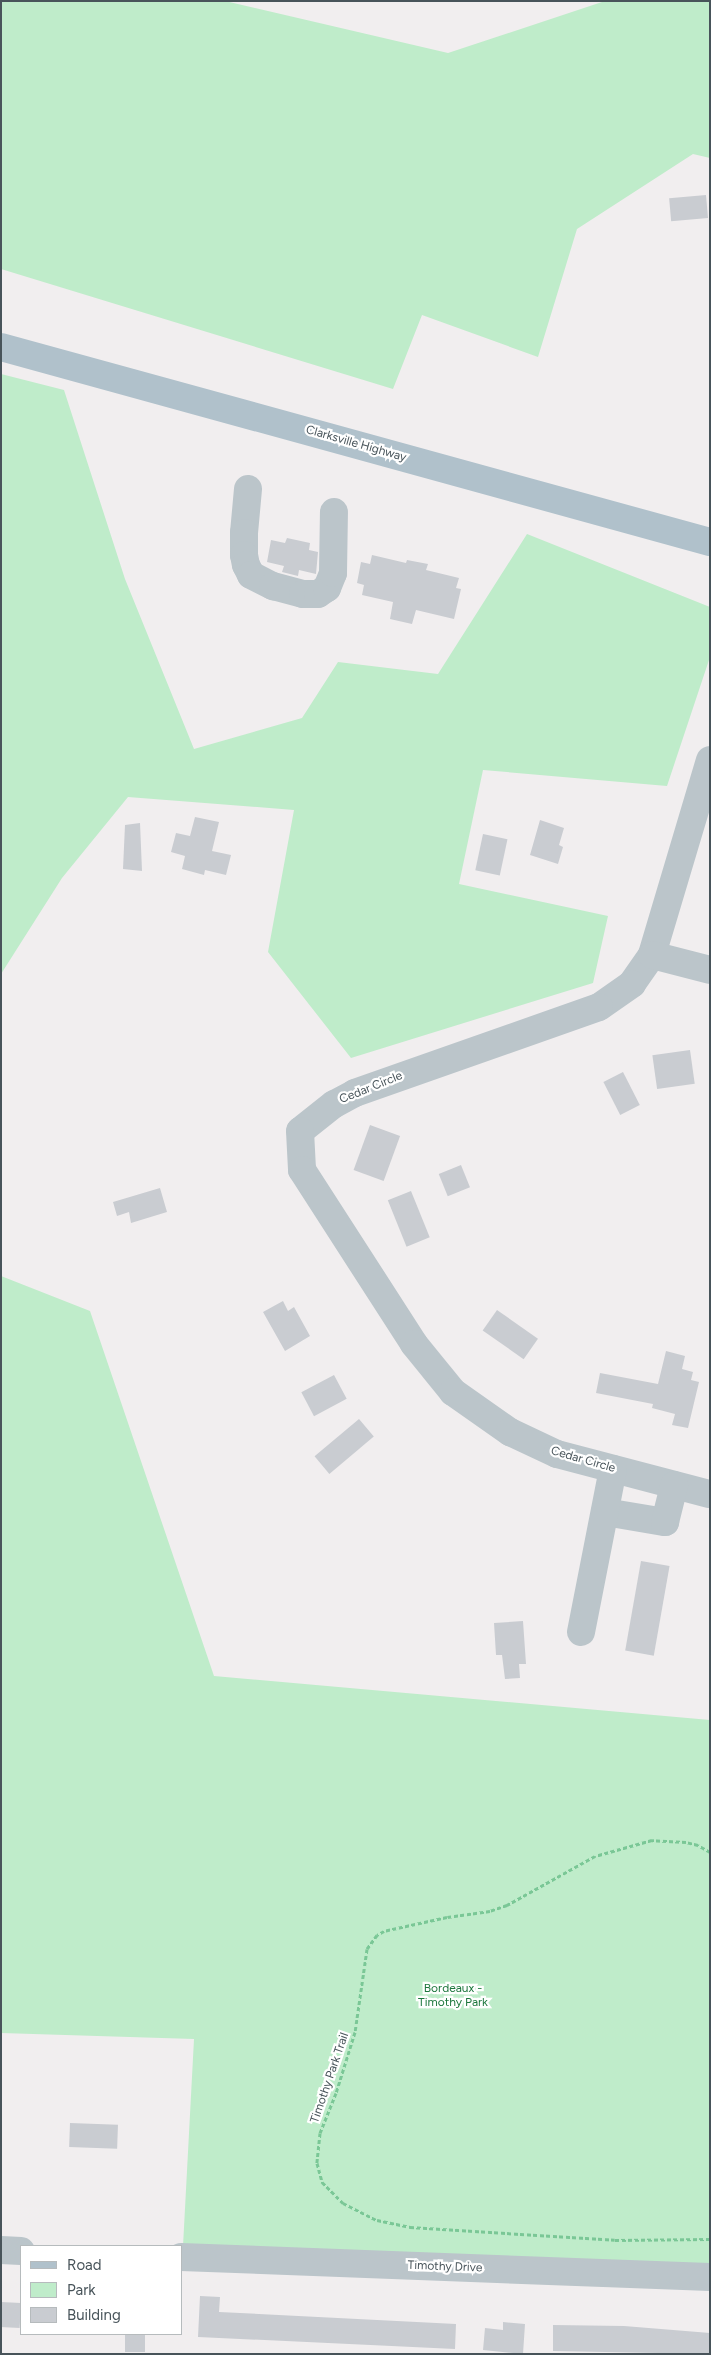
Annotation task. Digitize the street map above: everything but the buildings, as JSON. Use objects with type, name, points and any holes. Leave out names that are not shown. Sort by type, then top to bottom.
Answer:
[{"type":"main road","name":"Clarksville Highway","points":[[1,347],[710,542]]},
{"type":"street","points":[[248,489],[244,533],[246,565],[251,575],[273,586],[303,594],[318,594],[327,588],[333,573],[334,512]]},
{"type":"street","name":"Cedar Circle","points":[[710,760],[652,954],[632,984],[599,1007],[355,1092],[334,1104],[300,1130],[302,1170],[414,1344],[453,1392],[510,1432],[557,1454],[710,1494]]},
{"type":"street","points":[[652,954],[710,970]]},
{"type":"street","points":[[581,1632],[613,1469]]},
{"type":"street","points":[[604,1512],[665,1522],[674,1485]]},
{"type":"street","points":[[1,2250],[20,2251]]},
{"type":"street","name":"Timothy Drive","points":[[182,2257],[710,2277]]},
{"type":"path","name":"Timothy Park Trail","points":[[710,1852],[698,1845],[667,1840],[635,1845],[595,1856],[507,1905],[384,1931],[377,1935],[371,1940],[367,1949],[355,2032],[336,2092],[320,2134],[317,2163],[322,2182],[343,2203],[377,2220],[410,2227],[606,2240],[710,2239]]},
{"type":"green space","points":[[1,1],[225,1],[448,53],[605,1],[710,1],[710,158],[693,154],[577,229],[538,357],[422,315],[393,389],[1,269]]},
{"type":"green space","points":[[1,374],[64,390],[125,579],[194,749],[302,718],[338,662],[438,674],[527,534],[710,607],[710,657],[667,786],[483,770],[459,884],[608,916],[593,983],[351,1058],[268,952],[294,810],[128,797],[62,878],[1,974]]},
{"type":"green space","name":"Bordeaux - Timothy Park","points":[[1,1276],[90,1311],[214,1676],[710,1720],[710,2266],[183,2246],[194,2039],[1,2033]]}]
